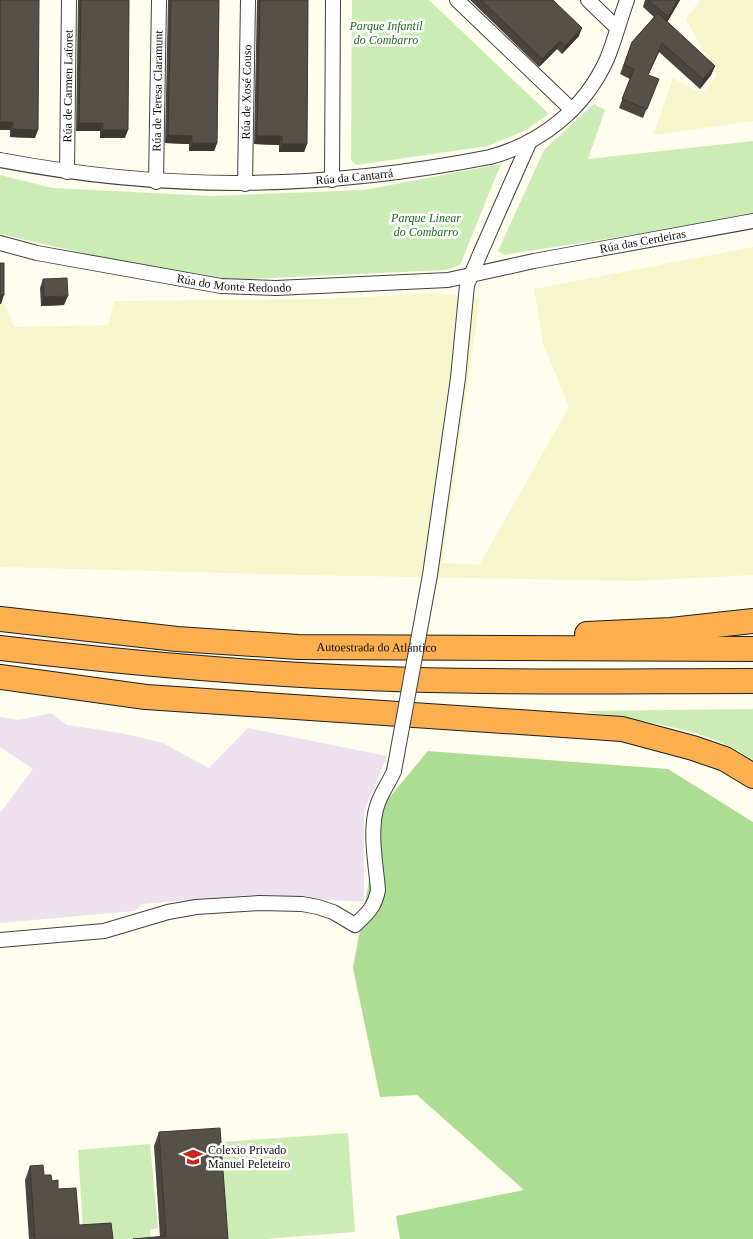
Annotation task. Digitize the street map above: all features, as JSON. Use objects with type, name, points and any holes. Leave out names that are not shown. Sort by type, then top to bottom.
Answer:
[{"type":"highway","name":"Autoestrada do Atlántico","points":[[0,619],[177,640],[298,647],[753,649]]},
{"type":"highway","points":[[53,625],[179,628],[343,637],[512,636],[671,630],[753,621]]},
{"type":"highway","points":[[0,648],[119,662],[300,674],[482,681],[753,681]]},
{"type":"highway","points":[[0,677],[146,697],[622,729],[693,748],[724,759],[753,776]]},
{"type":"street","name":"Rúa de Carmen Laforet","points":[[67,172],[69,0]]},
{"type":"street","name":"Rúa de Teresa Claramunt","points":[[156,182],[159,0]]},
{"type":"street","name":"Rúa de Xosé Couso","points":[[246,184],[248,0]]},
{"type":"street","points":[[332,0],[332,180]]},
{"type":"street","points":[[457,0],[572,110]]},
{"type":"street","points":[[588,0],[618,28]]},
{"type":"street","name":"Rúa da Cantarrá","points":[[0,160],[67,172],[156,182],[246,184],[379,176],[500,154],[530,142],[551,128],[572,110],[589,90],[602,68],[627,0]]},
{"type":"street","points":[[0,940],[104,931],[168,912],[196,907],[260,903],[302,904],[333,912],[355,925],[372,910],[378,890],[375,816],[382,795],[394,771],[430,575],[458,378],[470,276],[530,142]]},
{"type":"street","name":"Rúa das Cerdeiras","points":[[534,261],[753,221]]},
{"type":"street","name":"Rúa do Monte Redondo","points":[[0,243],[46,254],[239,288],[448,280],[534,261]]},
{"type":"shaded area","points":[[51,713],[67,725],[121,733],[163,743],[209,768],[248,728],[387,756],[364,812],[364,902],[248,895],[142,904],[135,911],[0,923],[0,813],[33,769],[0,747],[0,717],[19,720]]},
{"type":"green space","name":"Parque Infantil do Combarro","points":[[352,0],[429,0],[549,114],[524,131],[488,146],[356,165],[351,160]]},
{"type":"green space","points":[[700,0],[753,0],[753,121],[653,135],[673,78],[701,94],[717,76],[686,19]]},
{"type":"green space","points":[[594,104],[605,110],[588,159],[753,141],[753,216],[504,255],[498,251],[544,150]]},
{"type":"green space","name":"Parque Linear do Combarro","points":[[501,164],[460,265],[446,270],[227,280],[109,259],[0,234],[0,175],[53,188],[211,196],[364,190]]},
{"type":"green space","points":[[753,247],[753,575],[635,581],[0,567],[0,304],[5,304],[14,327],[108,325],[114,301],[326,299],[435,293],[480,299],[442,563],[479,565],[569,407],[543,343],[534,289]]},
{"type":"green space","points":[[753,709],[753,760],[734,749],[693,732],[649,722],[583,711]]},
{"type":"green space","points":[[428,751],[668,769],[753,822],[753,1239],[400,1239],[396,1216],[524,1190],[417,1095],[380,1097],[353,968],[383,805]]},
{"type":"green space","points":[[348,1133],[355,1232],[264,1239],[226,1239],[223,1142]]},
{"type":"green space","points":[[150,1144],[158,1228],[150,1230],[151,1239],[106,1239],[83,1231],[78,1150]]},
{"type":"building","points":[[0,0],[39,0],[38,130],[13,129],[13,122],[0,122]]},
{"type":"building","points":[[81,0],[129,0],[128,130],[103,130],[103,123],[79,123]]},
{"type":"building","points":[[171,0],[219,0],[217,143],[192,143],[192,136],[168,135]]},
{"type":"building","points":[[260,0],[308,0],[307,144],[282,144],[282,136],[257,136]]},
{"type":"building","points":[[481,0],[553,0],[582,28],[565,46],[560,41],[542,59]]},
{"type":"building","points":[[648,0],[678,0],[668,17]]},
{"type":"building","points":[[658,13],[715,66],[703,79],[662,43],[648,75],[659,79],[647,109],[622,99],[634,69],[624,65],[632,42]]},
{"type":"building","points":[[0,263],[4,263],[4,295],[0,294]]},
{"type":"building","points":[[67,278],[68,296],[44,297],[43,279]]},
{"type":"building","points":[[220,1128],[228,1239],[133,1239],[166,1236],[159,1132]]},
{"type":"building","points":[[43,1165],[44,1175],[51,1175],[52,1181],[58,1180],[58,1189],[76,1188],[79,1225],[111,1223],[113,1239],[35,1239],[30,1166]]},
{"type":"place","name":"Colexio Privado Manuel Peleteiro","points":[[193,1157]]}]
